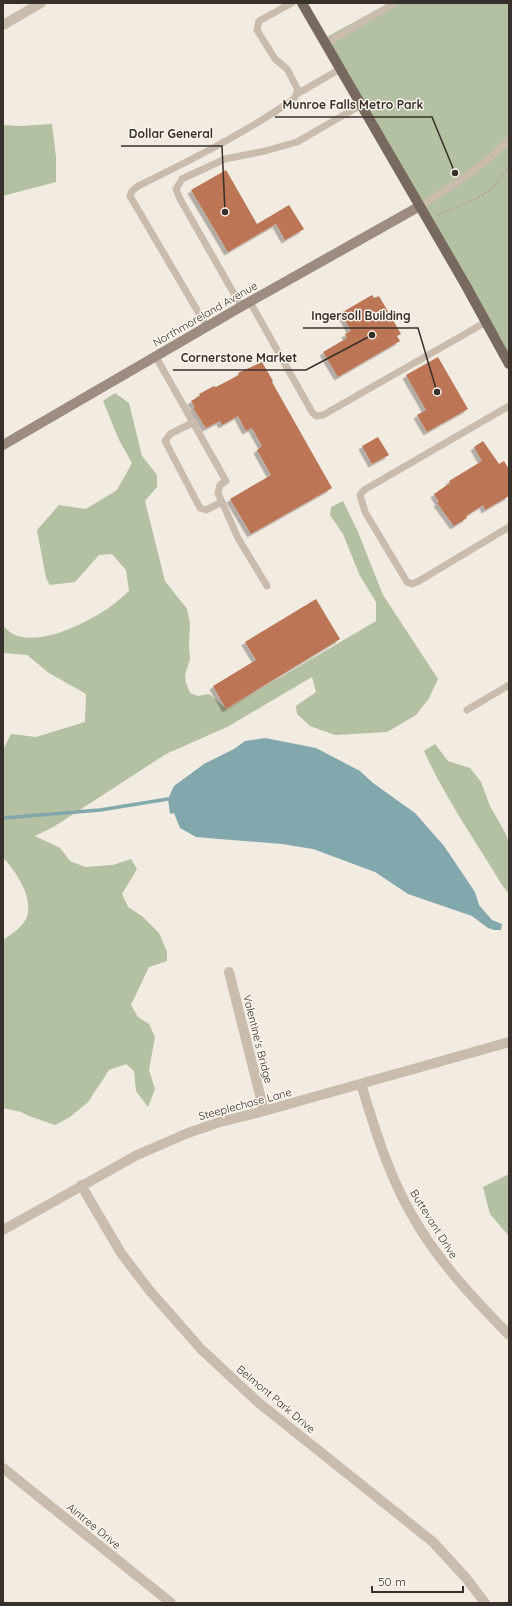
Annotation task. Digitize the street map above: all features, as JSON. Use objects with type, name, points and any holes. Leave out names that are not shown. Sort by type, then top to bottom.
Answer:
[{"type":"main road","points":[[302,3],[430,223],[509,364]]},
{"type":"street","points":[[3,25],[41,3]]},
{"type":"street","name":"Northmoreland Avenue","points":[[3,445],[245,304],[420,206]]},
{"type":"street","name":"Valentine's Bridge","points":[[229,972],[264,1111]]},
{"type":"street","name":"Steeplechase Lane","points":[[3,1230],[137,1154],[188,1133],[220,1122],[509,1042]]},
{"type":"street","name":"Buttevant Drive","points":[[361,1084],[380,1146],[412,1215],[449,1270],[509,1335]]},
{"type":"street","name":"Belmont Park Drive","points":[[81,1185],[121,1253],[150,1291],[201,1349],[259,1403],[433,1542],[466,1578],[485,1603]]},
{"type":"street","name":"Aintree Drive","points":[[3,1468],[171,1603]]},
{"type":"lane","points":[[292,3],[260,21],[257,30],[275,59],[287,69],[298,90],[297,94]]},
{"type":"lane","points":[[325,44],[395,3]]},
{"type":"lane","points":[[207,326],[130,196],[132,191],[138,186],[191,160],[233,136],[283,106],[297,94],[340,69]]},
{"type":"lane","points":[[361,105],[298,142],[265,151],[225,159],[182,179],[176,189],[180,199],[312,412],[316,416],[323,415],[486,322]]},
{"type":"lane","points":[[420,206],[470,175],[499,151],[509,140]]},
{"type":"lane","points":[[156,356],[226,481],[220,485],[218,493],[238,538],[267,586]]},
{"type":"lane","points":[[509,406],[364,490],[360,495],[360,501],[365,512],[408,582],[412,584],[509,527]]},
{"type":"lane","points":[[194,422],[170,434],[165,441],[200,508],[206,510],[222,502]]},
{"type":"lane","points":[[467,710],[509,685]]},
{"type":"path","points":[[430,223],[447,210],[481,196],[497,182],[509,167]]},
{"type":"green space","points":[[389,3],[509,3],[509,364],[323,39]]},
{"type":"green space","points":[[52,124],[56,157],[56,182],[3,196],[3,125],[20,126]]},
{"type":"green space","points":[[115,393],[129,403],[142,456],[157,475],[157,487],[145,501],[165,581],[187,609],[190,623],[190,659],[185,675],[190,693],[198,696],[209,694],[227,709],[376,621],[376,602],[360,576],[343,534],[330,515],[331,507],[343,501],[358,532],[383,595],[438,679],[428,700],[416,715],[387,732],[335,735],[310,726],[297,714],[296,706],[316,692],[312,677],[229,726],[166,754],[55,826],[35,836],[60,848],[70,861],[85,867],[113,865],[131,859],[137,869],[122,894],[128,907],[143,917],[159,933],[167,952],[167,961],[149,967],[131,1005],[138,1017],[149,1024],[155,1037],[149,1070],[155,1089],[148,1107],[136,1091],[134,1071],[126,1064],[109,1070],[88,1102],[70,1117],[55,1125],[21,1112],[3,1108],[3,940],[18,929],[25,921],[28,913],[28,905],[25,890],[3,857],[3,750],[11,734],[36,737],[85,722],[86,694],[49,673],[27,655],[3,653],[3,626],[10,633],[26,638],[51,635],[64,631],[101,613],[129,591],[126,570],[112,554],[99,555],[75,582],[50,585],[46,578],[37,530],[59,505],[86,509],[117,490],[132,463],[119,440],[103,401]]},
{"type":"green space","points":[[435,744],[448,761],[470,768],[481,782],[490,806],[506,834],[509,843],[509,894],[461,819],[432,768],[424,751]]},
{"type":"green space","points":[[509,1174],[508,1235],[490,1214],[483,1187]]},
{"type":"water","points":[[265,738],[316,748],[360,771],[373,783],[415,813],[444,846],[475,892],[479,905],[492,920],[502,924],[501,930],[488,928],[472,916],[408,894],[375,872],[313,849],[282,844],[196,837],[180,828],[174,813],[170,814],[168,799],[174,786],[204,764],[234,749],[245,741]]},
{"type":"building","points":[[226,170],[257,224],[289,205],[304,229],[285,240],[276,224],[228,252],[191,190]]},
{"type":"building","points":[[372,295],[374,298],[379,296],[401,334],[397,336],[400,341],[338,377],[323,352],[347,338],[345,334],[351,331],[341,313]]},
{"type":"building","points":[[438,357],[468,409],[427,432],[417,415],[426,410],[406,375]]},
{"type":"building","points":[[262,362],[332,488],[251,534],[230,499],[271,475],[257,450],[262,446],[252,428],[246,431],[238,416],[222,425],[220,421],[206,428],[193,408],[195,407],[191,401],[200,396],[199,394],[214,386],[216,387],[239,375],[238,373]]},
{"type":"building","points":[[378,437],[389,455],[372,464],[362,446]]},
{"type":"building","points":[[483,441],[499,464],[504,461],[509,469],[509,496],[485,510],[483,505],[454,526],[437,503],[439,502],[434,494],[450,483],[449,481],[482,461],[474,447]]},
{"type":"building","points":[[316,599],[340,639],[226,709],[213,686],[256,660],[245,642]]},
{"type":"waterway","points":[[3,818],[100,810],[168,799]]},
{"type":"place","name":"Munroe Falls Metro Park","points":[[455,173]]},
{"type":"place","name":"Dollar General","points":[[225,212]]},
{"type":"place","name":"Cornerstone Market","points":[[372,335]]},
{"type":"place","name":"Ingersoll Building","points":[[437,392]]}]
